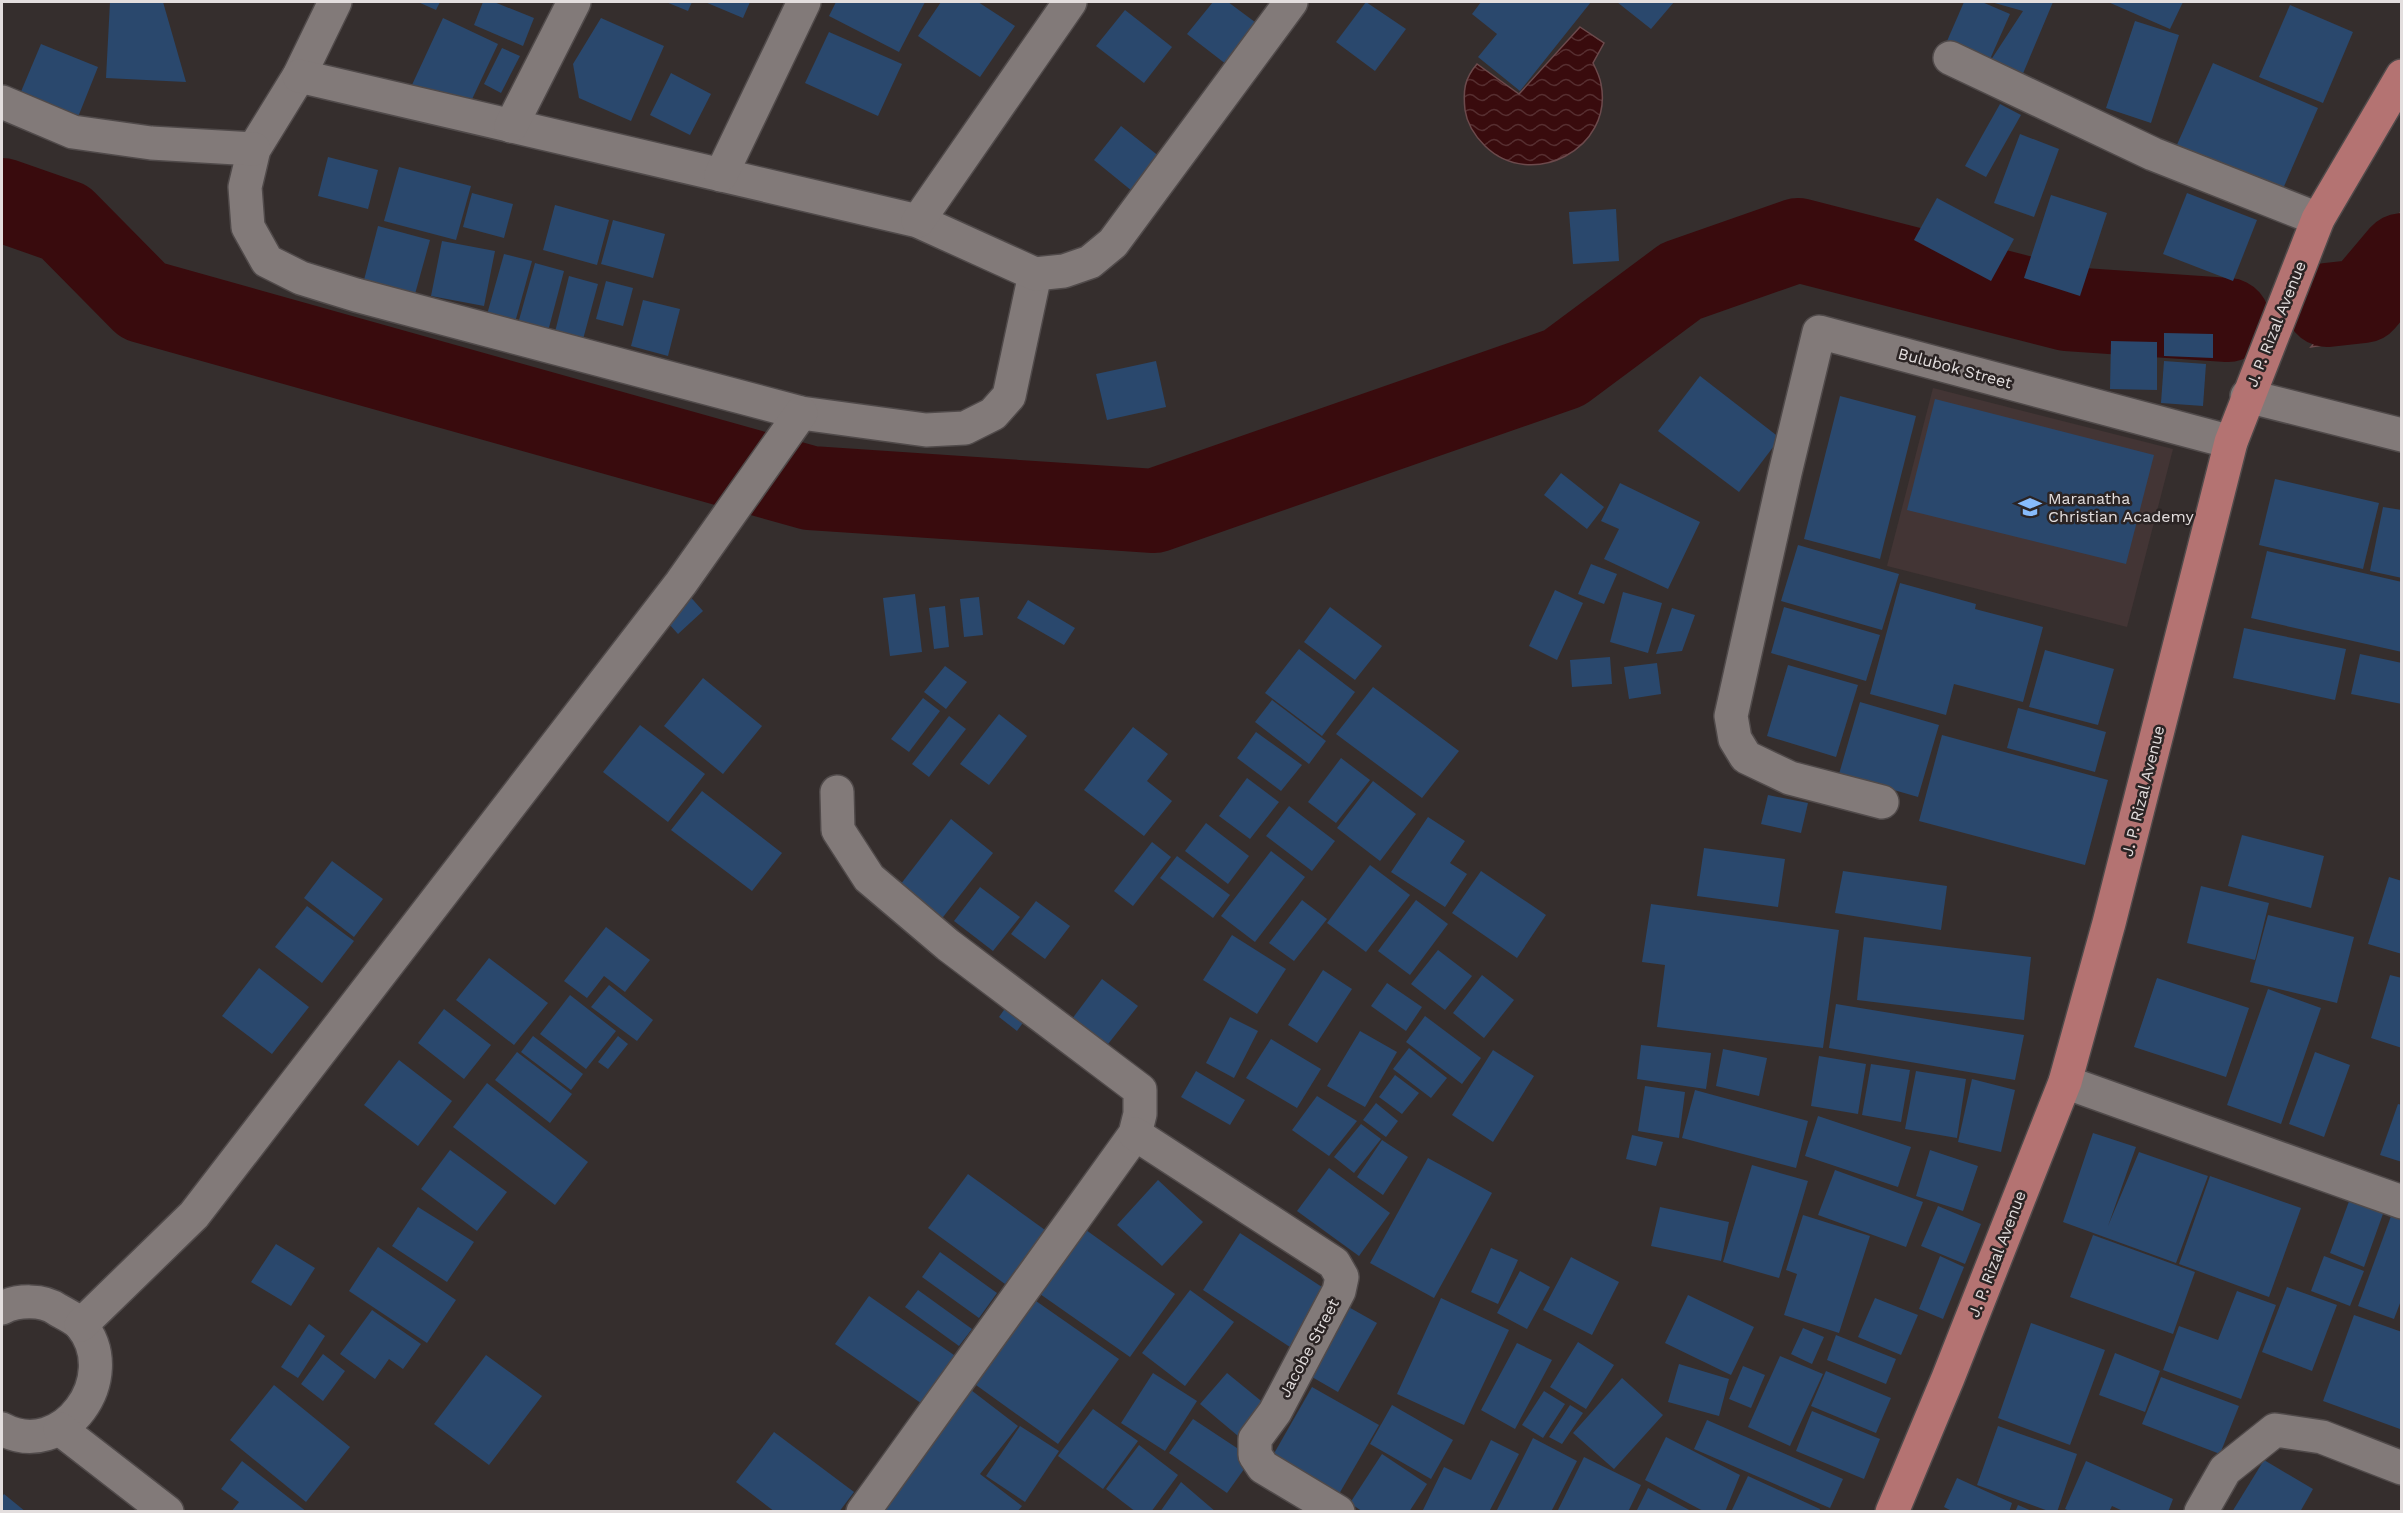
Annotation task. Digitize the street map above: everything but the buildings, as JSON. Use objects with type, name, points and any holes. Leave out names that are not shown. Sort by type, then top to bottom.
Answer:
[{"type":"main road","name":"J. P. Rizal Avenue","points":[[1892,1512],[1948,1378],[2065,1082],[2109,923],[2231,442],[2247,396],[2318,219],[2402,76]]},
{"type":"street","points":[[335,2],[299,76],[254,149],[245,187],[248,227],[267,261],[301,278],[356,296],[801,413],[926,430],[965,428],[993,414],[1009,396],[1035,274]]},
{"type":"street","points":[[511,126],[574,2]]},
{"type":"street","points":[[721,175],[804,2]]},
{"type":"street","points":[[918,221],[1070,2]]},
{"type":"street","points":[[299,76],[918,221],[1035,274],[1064,271],[1090,262],[1113,243],[1291,2]]},
{"type":"street","points":[[1950,58],[2153,154],[2318,219]]},
{"type":"street","points":[[2,102],[73,132],[151,143],[254,149]]},
{"type":"street","name":"Bulubok Street","points":[[1882,802],[1790,777],[1746,757],[1735,739],[1731,716],[1819,332],[2231,442]]},
{"type":"street","points":[[2247,396],[2402,435]]},
{"type":"street","points":[[81,1325],[194,1215],[681,583],[801,413]]},
{"type":"street","points":[[837,792],[838,830],[869,878],[948,945],[1140,1090],[1140,1114],[1135,1134],[863,1512]]},
{"type":"street","points":[[2065,1082],[2402,1202]]},
{"type":"street","name":"Jacobe Street","points":[[1135,1134],[1334,1263],[1342,1277],[1339,1291],[1275,1412],[1255,1439],[1256,1455],[1263,1467],[1338,1512]]},
{"type":"street","points":[[2,1308],[13,1302],[50,1304],[81,1325],[94,1352],[95,1381],[82,1409],[60,1429],[34,1436],[8,1433],[2,1429]]},
{"type":"street","points":[[60,1429],[167,1512]]},
{"type":"street","points":[[2201,1512],[2225,1470],[2275,1430],[2322,1437],[2402,1467]]},
{"type":"shaded area","name":"Maranatha Christian Academy","points":[[1933,388],[2173,449],[2127,627],[1887,566]]},
{"type":"water","points":[[1580,27],[1604,43],[1593,63],[1601,84],[1602,107],[1595,127],[1582,144],[1565,156],[1545,163],[1524,164],[1504,159],[1485,146],[1472,130],[1465,110],[1464,97],[1469,75],[1477,64],[1519,94]]},
{"type":"water","points":[[2401,211],[2401,277],[2380,316],[2349,341],[2311,347],[2382,261]]},
{"type":"waterway","points":[[2,200],[65,222],[143,301],[810,488],[1154,511],[1564,368],[1681,281],[1798,240],[2067,309],[2228,320]]},
{"type":"waterway","points":[[2327,305],[2363,301],[2402,255]]},
{"type":"place","name":"Maranatha Christian Academy","points":[[2030,507]]}]
